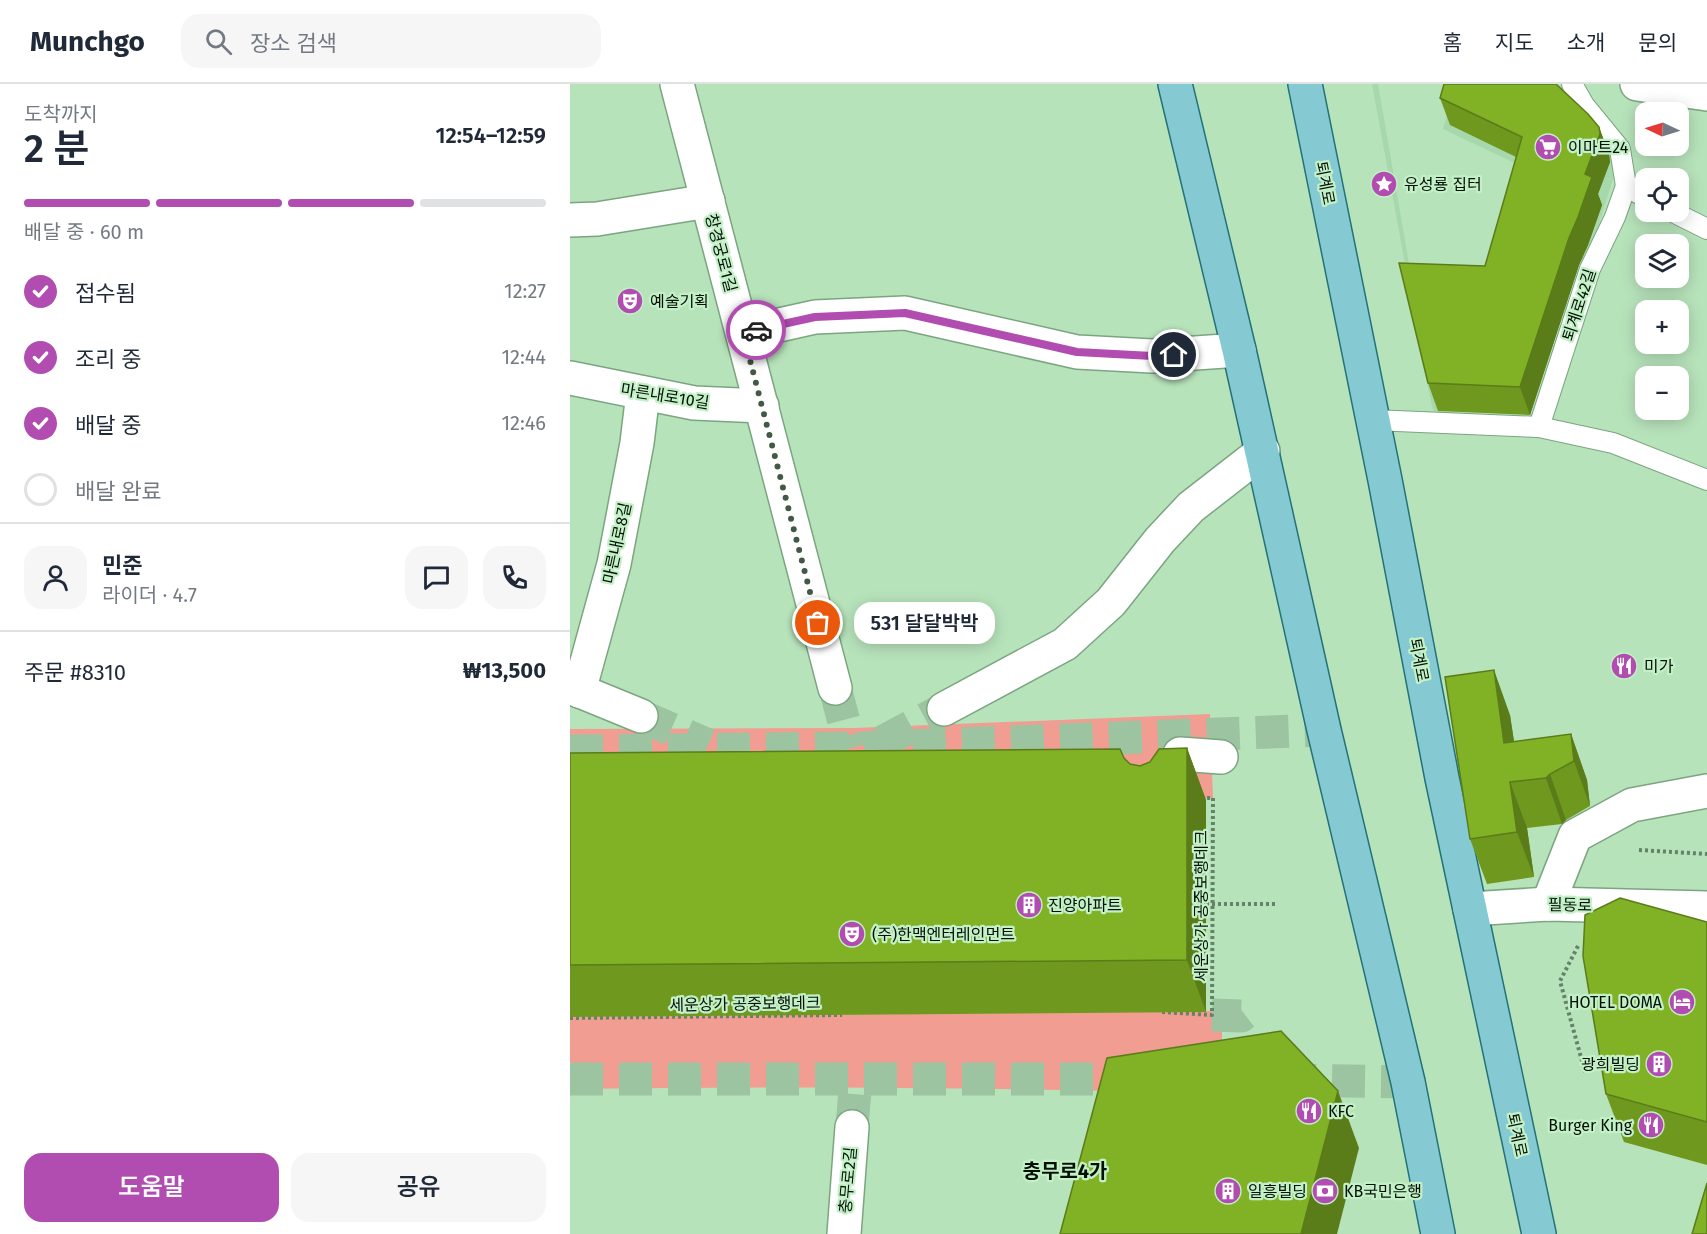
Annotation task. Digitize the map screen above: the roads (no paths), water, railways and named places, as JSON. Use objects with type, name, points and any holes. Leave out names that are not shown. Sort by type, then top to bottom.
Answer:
[{"type":"main road","points":[[1175,84],[1263,451],[1324,730],[1408,1082],[1438,1234]]},
{"type":"main road","name":"퇴계로","points":[[1305,84],[1442,778],[1539,1234]]},
{"type":"street","name":"창경궁로1길","points":[[677,84],[835,687]]},
{"type":"street","points":[[1638,84],[1707,94]]},
{"type":"street","name":"창경궁로1길","points":[[570,220],[597,219],[708,201]]},
{"type":"street","points":[[743,333],[815,317],[905,313],[1077,352],[1152,356],[1239,350]]},
{"type":"street","name":"마른내로10길","points":[[570,378],[694,403],[762,406]]},
{"type":"street","name":"마른내로8길","points":[[641,716],[575,689],[614,564],[637,443],[643,393]]},
{"type":"street","points":[[944,709],[1065,644],[1111,602],[1160,540],[1191,507],[1263,451]]},
{"type":"street","points":[[1158,799],[1180,754],[1221,757]]},
{"type":"street","points":[[1548,904],[1575,836],[1632,805],[1707,791]]},
{"type":"street","name":"필동로","points":[[1470,909],[1548,904],[1707,908]]},
{"type":"street","name":"충무로2길","points":[[844,1234],[852,1127]]},
{"type":"lane","points":[[1572,84],[1584,105],[1620,148],[1626,186],[1635,191]]},
{"type":"lane","name":"퇴계로42길","points":[[1539,427],[1590,269],[1615,217],[1626,186]]},
{"type":"lane","points":[[1689,220],[1707,229]]},
{"type":"lane","points":[[1373,420],[1539,427],[1613,443],[1707,480]]},
{"type":"tunnel","points":[[835,688],[851,748]]},
{"type":"tunnel","points":[[882,742],[944,709]]},
{"type":"tunnel","points":[[641,716],[708,745]]},
{"type":"tunnel","points":[[570,751],[851,748],[1324,730]]},
{"type":"tunnel","points":[[1212,1015],[1241,1016],[1249,1010]]},
{"type":"tunnel","points":[[852,1127],[856,1078]]},
{"type":"tunnel","points":[[570,1079],[1147,1079]]},
{"type":"tunnel","points":[[1283,1080],[1408,1082]]},
{"type":"place","name":"이마트24","points":[[1548,147]]},
{"type":"place","name":"유성룡 집터","points":[[1384,184]]},
{"type":"place","name":"예술기획","points":[[630,301]]},
{"type":"place","name":"531 달달박박","points":[[818,623]]},
{"type":"place","name":"미가","points":[[1624,666]]},
{"type":"place","name":"진양아파트","points":[[1029,905]]},
{"type":"place","name":"(주)한맥엔터레인먼트","points":[[852,934]]},
{"type":"place","name":"HOTEL DOMA","points":[[1682,1002]]},
{"type":"place","name":"광희빌딩","points":[[1659,1064]]},
{"type":"place","name":"KFC","points":[[1309,1111]]},
{"type":"place","name":"Burger King","points":[[1651,1125]]},
{"type":"place","name":"일흥빌딩","points":[[1228,1191]]},
{"type":"place","name":"KB국민은행","points":[[1325,1191]]},
{"type":"district","name":"충무로4가","points":[[1065,1171]]}]
